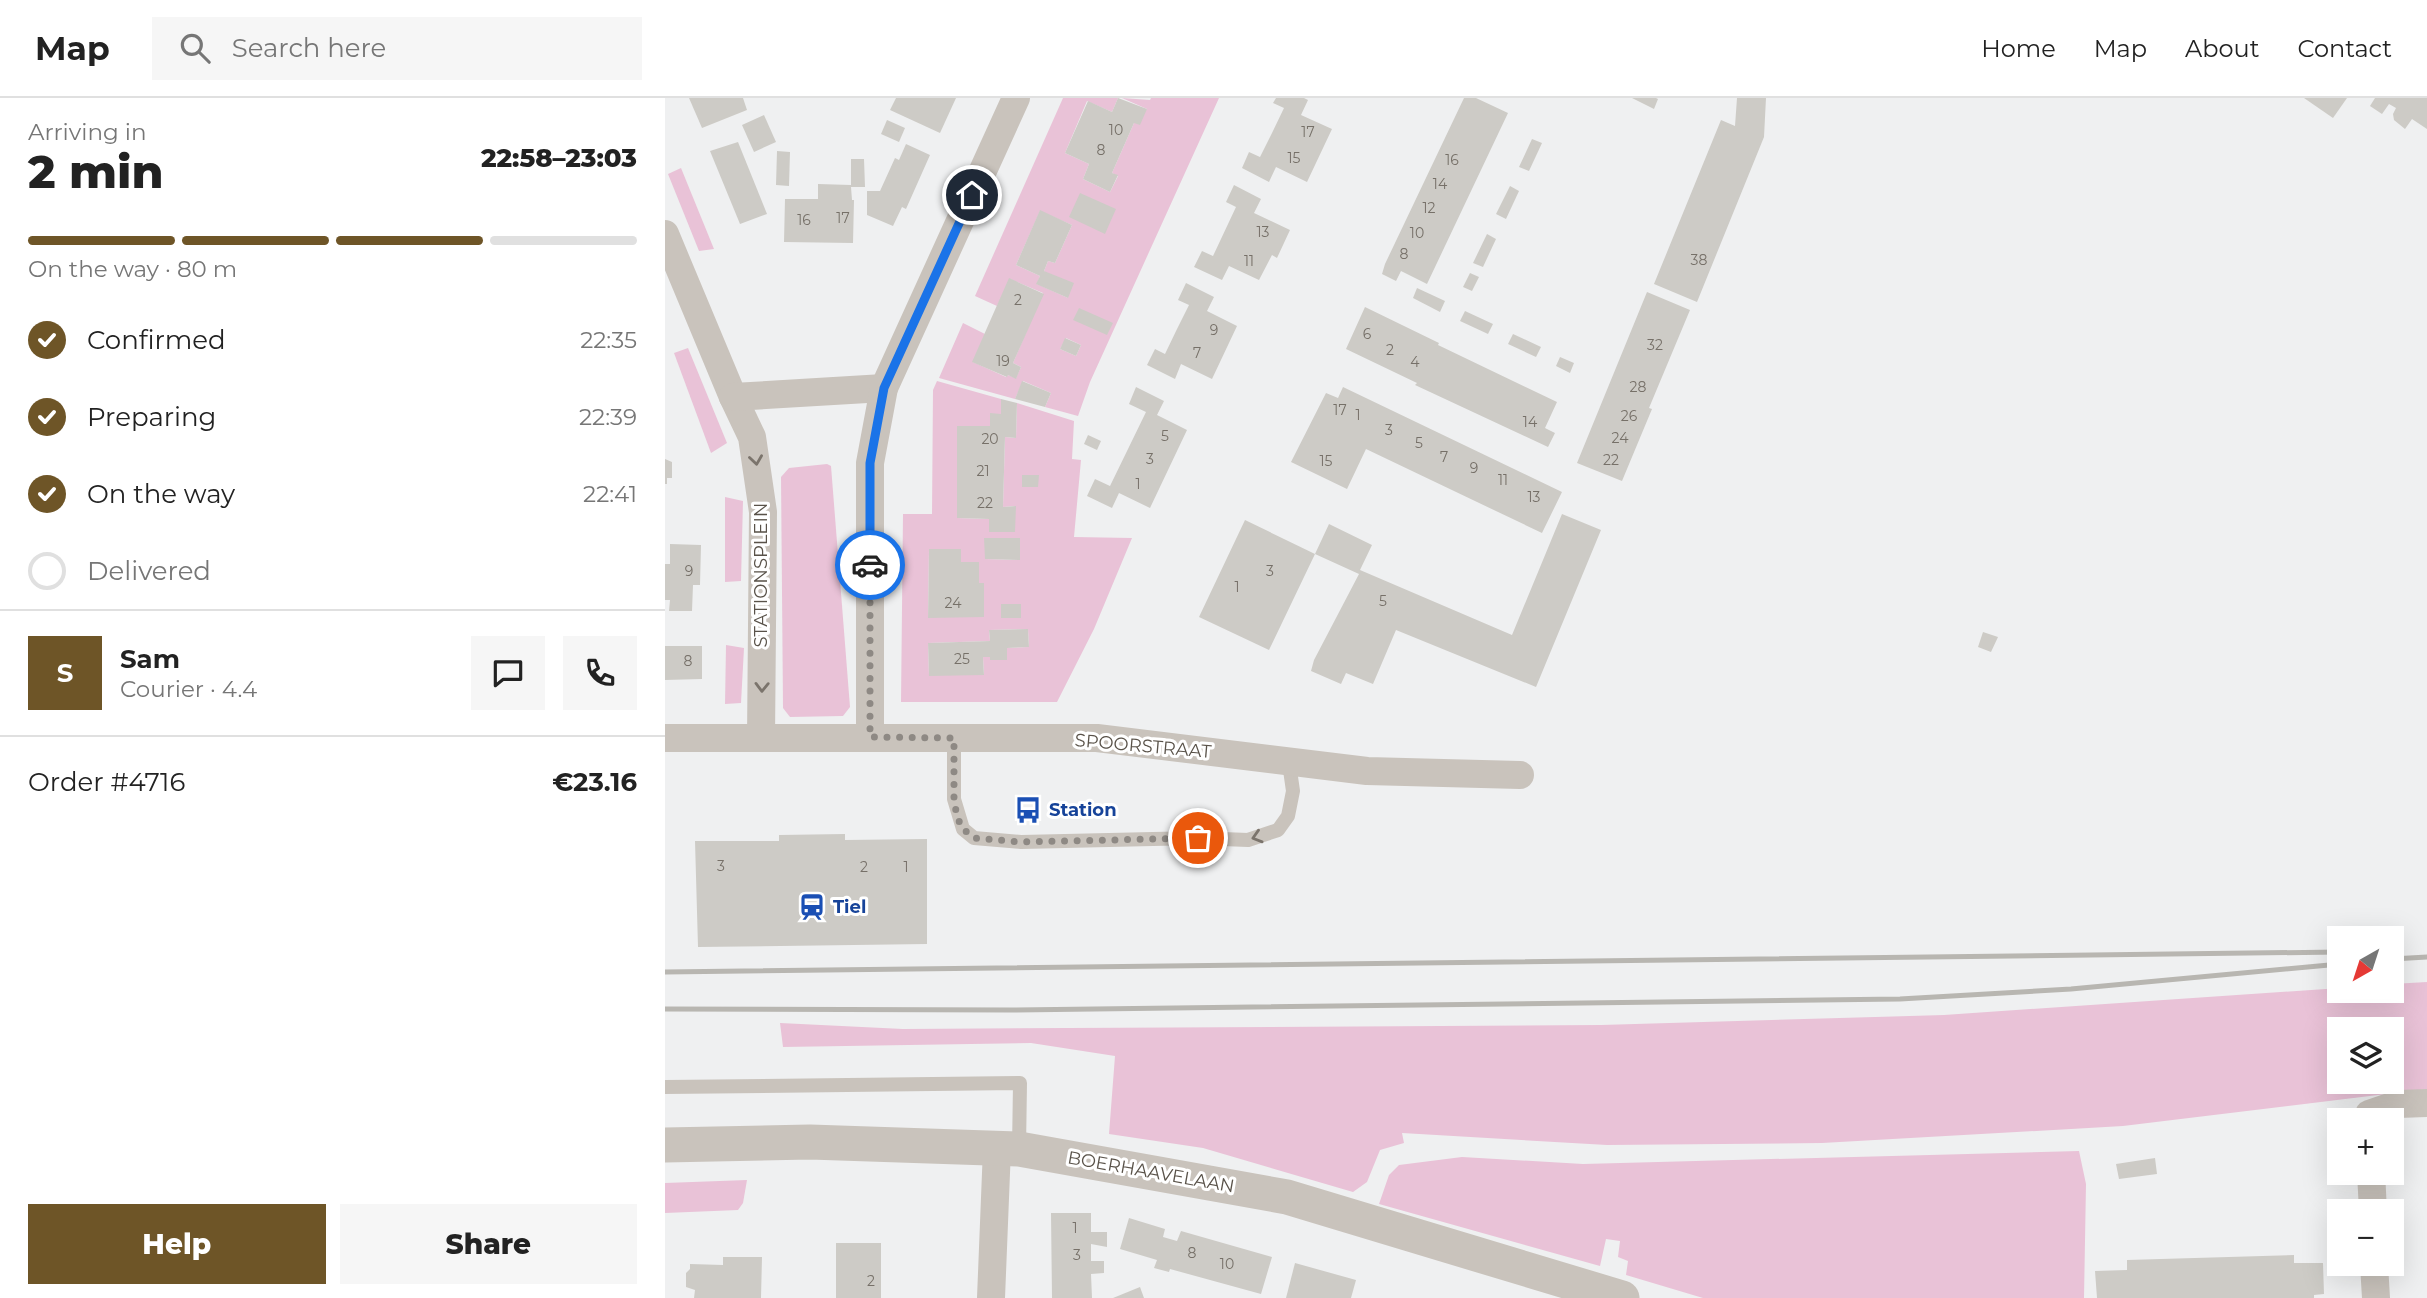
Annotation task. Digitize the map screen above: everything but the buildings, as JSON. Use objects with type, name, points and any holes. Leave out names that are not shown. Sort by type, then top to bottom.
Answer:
[{"type":"street","points":[[666,744],[761,738],[870,737],[870,463],[884,388],[1016,98]]},
{"type":"street","name":"STATIONSPLEIN","points":[[665,234],[752,437],[763,512],[761,738]]},
{"type":"street","points":[[733,397],[884,388]]},
{"type":"street","name":"SPOORSTRAAT","points":[[870,737],[1097,738],[1367,771],[1520,775]]},
{"type":"street","points":[[2386,1108],[2398,1104],[2427,1103]]},
{"type":"street","name":"BOERHAAVELAAN","points":[[665,1145],[810,1142],[1008,1148],[1287,1197],[1622,1298]]},
{"type":"street","points":[[991,1298],[1008,1148]]},
{"type":"street","points":[[2375,1276],[2376,1298]]},
{"type":"lane","points":[[954,738],[954,799],[963,829],[974,838],[1021,842],[1198,838],[1248,840],[1278,830],[1288,816],[1293,791],[1289,763]]},
{"type":"lane","points":[[665,1087],[1020,1083],[1008,1148]]},
{"type":"shaded area","points":[[1063,98],[1118,98],[1112,112],[1087,101],[1065,153],[1089,164],[1083,179],[1110,192],[1118,176],[1112,173],[1134,123],[1147,109],[1122,98],[1219,98],[1090,382],[1078,416],[1045,407],[1051,393],[1023,381],[1015,399],[939,378],[963,323],[985,334],[973,362],[1006,377],[1008,375],[1016,378],[1021,367],[1013,363],[1043,293],[1010,279],[997,306],[975,296]],"holes":[[[1040,211],[1072,225],[1055,263],[1048,261],[1044,271],[1068,298],[1037,284],[1040,276],[1016,265]],[[1066,338],[1081,345],[1076,356],[1060,349]]]},
{"type":"shaded area","points":[[681,168],[714,249],[699,251],[668,174]]},
{"type":"shaded area","points":[[688,348],[727,443],[711,453],[674,353]]},
{"type":"shaded area","points":[[937,381],[1001,399],[1001,414],[990,414],[990,426],[957,426],[957,518],[989,519],[1016,506],[1003,507],[1005,437],[1016,438],[1017,403],[1074,421],[1072,459],[1081,460],[1074,537],[1132,538],[1094,629],[1057,702],[901,702],[903,514],[932,514],[933,390]],"holes":[[[985,538],[1019,560],[985,559]],[[929,549],[961,549],[961,562],[979,562],[979,583],[984,584],[984,617],[928,617]],[[1028,629],[1029,647],[1007,648],[1007,660],[990,660],[990,657],[983,657],[984,674],[929,675],[928,643],[990,641],[989,630]]]},
{"type":"shaded area","points":[[827,464],[831,466],[850,707],[843,716],[790,717],[783,708],[781,477],[789,468]]},
{"type":"shaded area","points":[[725,497],[743,501],[741,581],[725,582]]},
{"type":"shaded area","points":[[726,645],[744,648],[741,703],[725,704]]},
{"type":"shaded area","points":[[2427,982],[2427,1089],[2404,1092],[2404,1017],[2327,1017],[2327,1094],[2386,1094],[2123,1126],[1822,1143],[1607,1145],[1402,1133],[1404,1143],[1380,1150],[1367,1182],[1353,1192],[1203,1148],[1109,1134],[1115,1056],[1031,1043],[783,1047],[780,1023],[903,1029],[1601,1025],[1944,1015],[2327,989],[2327,1003],[2405,1003],[2405,983]]},
{"type":"shaded area","points":[[2079,1151],[2086,1184],[2084,1298],[1703,1298],[1626,1275],[1628,1261],[1618,1257],[1620,1241],[1606,1239],[1600,1266],[1379,1204],[1389,1175],[1399,1165],[1462,1157],[1583,1164]]},
{"type":"shaded area","points":[[747,1180],[743,1203],[738,1210],[665,1213],[665,1183]]},
{"type":"railway","points":[[665,972],[2327,952]]},
{"type":"railway","points":[[2405,958],[2427,957]]},
{"type":"railway","points":[[665,1009],[1011,1010],[1900,999],[2071,989],[2327,965]]},
{"type":"way so far","points":[[870,565],[870,737],[954,738],[954,799],[957,817],[963,829],[974,838],[1021,842],[1198,838]]},
{"type":"place","name":"Station","points":[[1028,810]]},
{"type":"place","name":"Tiel","points":[[812,907]]},
{"type":"route","points":[[870,565],[870,463],[884,388],[972,195]]}]
